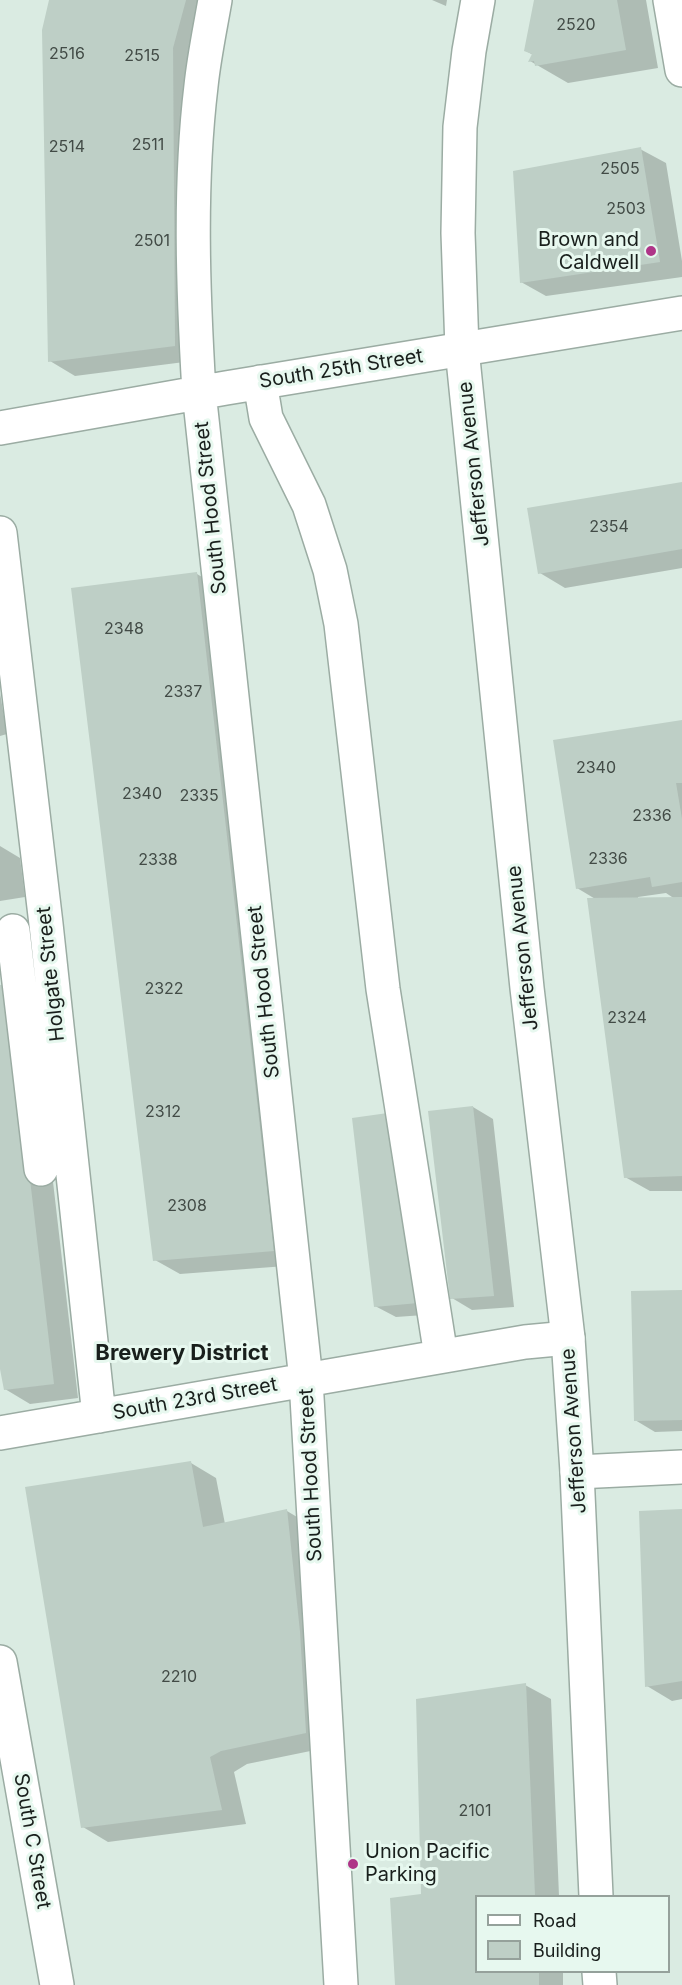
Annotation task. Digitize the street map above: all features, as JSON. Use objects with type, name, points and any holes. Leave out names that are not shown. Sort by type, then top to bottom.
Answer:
[{"type":"street","name":"South Hood Street","points":[[214,0],[201,86],[195,166],[193,281],[199,392],[306,1380],[341,1985]]},
{"type":"street","name":"Jefferson Avenue","points":[[478,0],[460,127],[458,233],[462,349],[527,988],[568,1338],[577,1472],[596,1895]]},
{"type":"street","points":[[670,0],[682,70]]},
{"type":"street","name":"South 25th Street","points":[[0,428],[199,392],[682,313]]},
{"type":"street","points":[[260,382],[266,418],[312,516],[330,570],[340,624],[383,989],[441,1356]]},
{"type":"street","name":"Holgate Street","points":[[0,533],[46,924],[99,1416]]},
{"type":"street","points":[[41,1169],[7,932],[46,924]]},
{"type":"street","name":"South 23rd Street","points":[[0,1432],[525,1342],[568,1338]]},
{"type":"street","points":[[577,1472],[682,1467]]},
{"type":"street","name":"South C Street","points":[[0,1662],[57,1985]]},
{"type":"building","points":[[49,0],[186,0],[173,48],[175,346],[48,362],[42,30]]},
{"type":"building","points":[[534,0],[617,0],[626,50],[535,66],[534,61],[528,62],[532,54],[524,51]]},
{"type":"building","points":[[641,147],[660,262],[520,283],[513,171]]},
{"type":"building","points":[[682,482],[682,549],[538,574],[527,508]]},
{"type":"building","points":[[197,572],[274,1251],[153,1261],[71,588]]},
{"type":"building","points":[[682,720],[682,783],[676,783],[682,819],[682,882],[652,887],[650,877],[576,889],[553,740]]},
{"type":"building","points":[[682,897],[682,1176],[624,1178],[587,898]]},
{"type":"building","points":[[7,984],[54,1384],[4,1390],[0,1369],[0,985]]},
{"type":"building","points":[[473,1106],[494,1296],[450,1299],[428,1111]]},
{"type":"building","points":[[395,1112],[418,1303],[374,1307],[352,1118]]},
{"type":"building","points":[[682,1290],[682,1420],[634,1421],[631,1291]]},
{"type":"building","points":[[191,1461],[203,1527],[287,1509],[300,1632],[306,1733],[221,1751],[210,1757],[222,1810],[81,1828],[25,1487]]},
{"type":"building","points":[[682,1509],[682,1681],[645,1687],[639,1511]]},
{"type":"building","points":[[526,1683],[535,1895],[475,1895],[475,1973],[539,1973],[539,1985],[395,1985],[390,1898],[421,1894],[416,1699]]},
{"type":"place","name":"Brown and Caldwell","points":[[651,251]]},
{"type":"place","name":"Union Pacific Parking","points":[[353,1864]]},
{"type":"district","name":"Brewery District","points":[[182,1353]]}]
